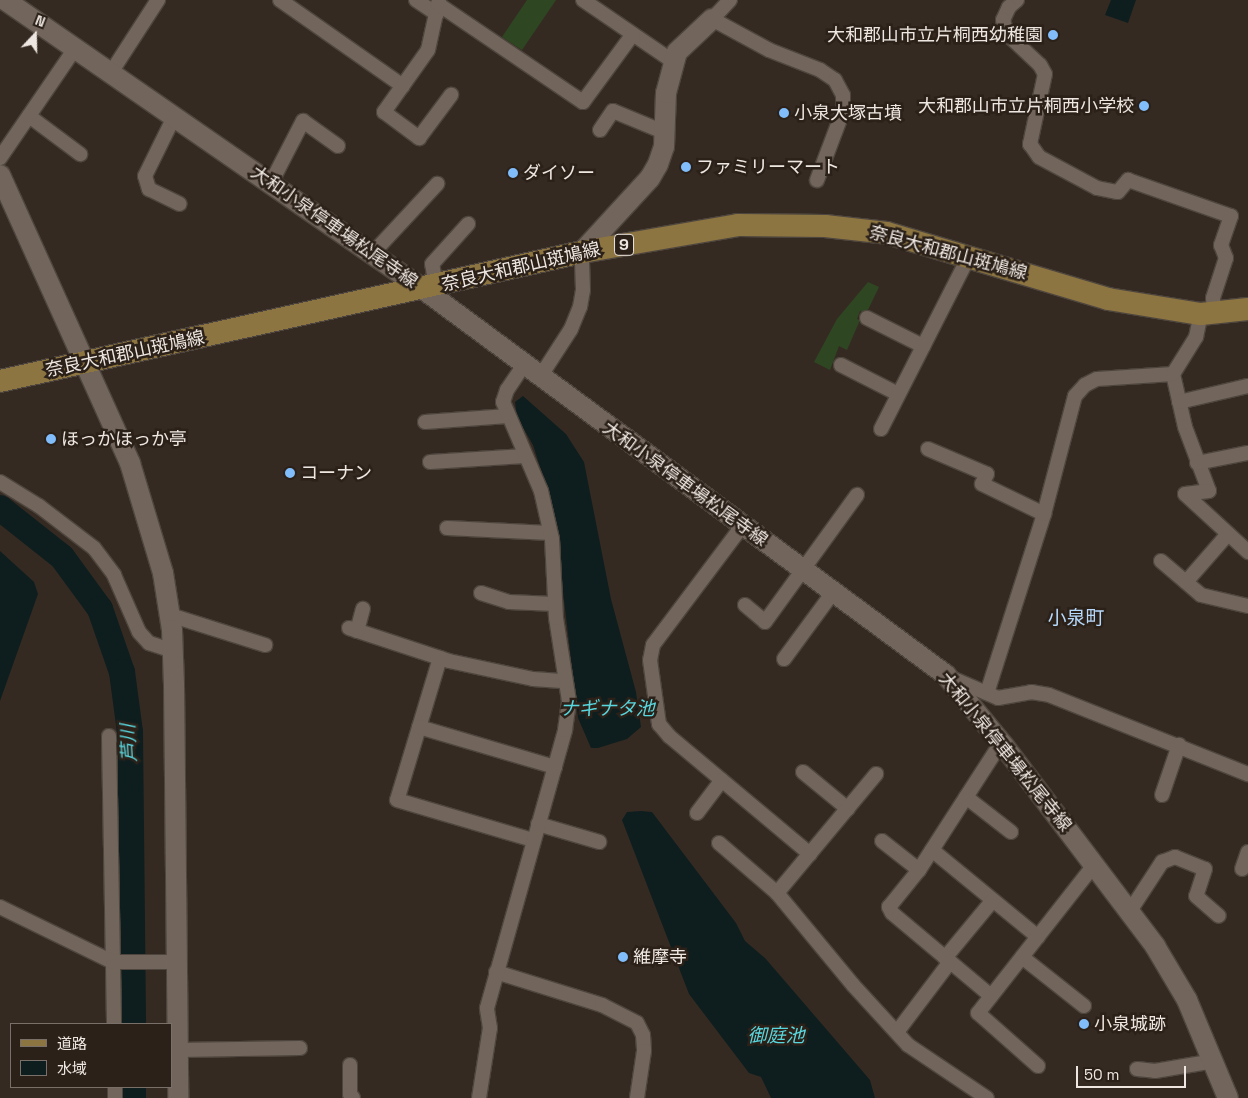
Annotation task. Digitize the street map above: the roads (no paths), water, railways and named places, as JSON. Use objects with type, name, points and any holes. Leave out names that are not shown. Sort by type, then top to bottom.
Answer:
[{"type":"main road","name":"大和小泉停車場松尾寺線","points":[[5,0],[112,71],[372,254],[430,287],[532,371],[946,675],[1095,864],[1155,946],[1187,1000],[1228,1098]]},
{"type":"main road","points":[[582,252],[650,178],[664,147],[666,92],[677,52],[694,33],[712,19]]},
{"type":"main road","points":[[0,175],[130,463],[148,514],[170,615],[173,651],[178,1098]]},
{"type":"main road","name":"奈良大和郡山斑鳩線","points":[[0,381],[582,252],[738,224],[825,226],[887,233],[1108,299],[1208,314],[1248,309]]},
{"type":"street","points":[[112,71],[158,0]]},
{"type":"street","points":[[280,0],[403,86]]},
{"type":"street","points":[[416,0],[438,6],[583,102],[633,34]]},
{"type":"street","points":[[583,0],[674,62]]},
{"type":"street","points":[[730,0],[712,19],[768,50],[820,70],[835,80],[843,95],[843,111],[817,180]]},
{"type":"street","points":[[1018,0],[1009,7],[1003,20],[1007,34],[1040,65],[1044,74],[1030,144],[1039,157],[1097,188],[1118,192],[1128,180],[1231,216],[1221,245],[1226,258],[1208,314],[1173,374],[1196,463],[1209,491],[1185,494],[1227,535],[1248,552]]},
{"type":"street","points":[[438,6],[428,50],[384,112],[419,138],[450,95]]},
{"type":"street","points":[[0,158],[76,47]]},
{"type":"street","points":[[600,130],[613,111],[664,132]]},
{"type":"street","points":[[29,116],[80,154]]},
{"type":"street","points":[[175,116],[145,176],[149,190],[180,204]]},
{"type":"street","points":[[271,183],[303,120],[338,146]]},
{"type":"street","points":[[372,254],[437,184]]},
{"type":"street","points":[[430,287],[432,264],[468,224]]},
{"type":"street","points":[[479,1098],[490,1028],[487,1008],[533,840],[566,730],[569,701],[556,604],[550,533],[541,491],[508,416],[504,396],[532,371],[571,329],[580,307],[583,290],[582,252]]},
{"type":"street","points":[[881,429],[969,256]]},
{"type":"street","points":[[867,318],[923,346]]},
{"type":"street","points":[[841,365],[898,394]]},
{"type":"street","points":[[987,693],[1044,514],[1071,406],[1085,385],[1098,379],[1173,374]]},
{"type":"street","points":[[1179,402],[1248,386]]},
{"type":"street","points":[[425,422],[508,416]]},
{"type":"street","points":[[928,448],[987,474],[982,484],[1044,514]]},
{"type":"street","points":[[1196,463],[1248,453]]},
{"type":"street","points":[[430,462],[526,456]]},
{"type":"street","points":[[0,482],[39,506],[94,548],[114,575],[139,632],[149,643],[173,651]]},
{"type":"street","points":[[746,605],[765,622],[857,495]]},
{"type":"street","points":[[743,525],[674,614],[653,645],[650,660],[659,724],[669,736],[810,854]]},
{"type":"street","points":[[447,528],[550,533]]},
{"type":"street","points":[[1186,582],[1227,535]]},
{"type":"street","points":[[1161,561],[1201,595],[1248,606]]},
{"type":"street","points":[[784,659],[834,591]]},
{"type":"street","points":[[482,593],[516,603],[556,604]]},
{"type":"street","points":[[363,608],[353,629],[440,658],[492,672],[565,681]]},
{"type":"street","points":[[170,615],[265,645]]},
{"type":"street","points":[[440,658],[397,800],[533,840]]},
{"type":"street","points":[[946,675],[987,693],[1006,698],[1039,692],[1179,745],[1248,774]]},
{"type":"street","points":[[419,727],[554,768]]},
{"type":"street","points":[[109,736],[114,1023]]},
{"type":"street","points":[[991,996],[892,913],[889,907],[919,870],[1001,743]]},
{"type":"street","points":[[1162,795],[1179,745]]},
{"type":"street","points":[[803,772],[848,809]]},
{"type":"street","points":[[777,893],[876,774]]},
{"type":"street","points":[[697,813],[722,780]]},
{"type":"street","points":[[966,797],[1011,832]]},
{"type":"street","points":[[538,824],[599,842]]},
{"type":"street","points":[[882,840],[919,870]]},
{"type":"street","points":[[719,843],[777,893],[897,1032],[929,1062],[987,1098]]},
{"type":"street","points":[[932,850],[1038,936]]},
{"type":"street","points":[[1242,869],[1248,852]]},
{"type":"street","points":[[1130,911],[1162,862],[1176,857],[1205,869],[1196,896],[1219,916]]},
{"type":"street","points":[[1038,1066],[978,1013],[1095,864]]},
{"type":"street","points":[[897,1032],[993,900]]},
{"type":"street","points":[[0,907],[113,962],[177,962]]},
{"type":"street","points":[[1022,957],[1084,1006]]},
{"type":"street","points":[[496,972],[602,1005],[637,1023],[643,1035],[644,1051],[637,1098]]},
{"type":"street","points":[[178,1050],[300,1048]]},
{"type":"street","points":[[1137,1070],[1155,1071],[1214,1062]]},
{"type":"street","points":[[350,1064],[350,1094],[353,1098]]},
{"type":"water","points":[[1111,0],[1136,0],[1128,23],[1105,15]]},
{"type":"water","name":"ナギナタ池","points":[[523,396],[566,434],[584,462],[611,599],[636,692],[641,727],[627,739],[598,748],[591,748],[578,718],[557,541],[549,495],[533,445],[517,417],[515,402]]},
{"type":"water","points":[[0,551],[34,582],[38,594],[0,701]]},
{"type":"water","name":"御庭池","points":[[627,812],[652,812],[736,923],[745,941],[765,958],[870,1080],[875,1098],[771,1098],[761,1077],[749,1073],[689,994],[622,820]]},
{"type":"waterway","name":"芦川","points":[[0,508],[62,557],[100,609],[122,672],[130,732],[133,1023]]},
{"type":"waterway","name":"芦川","points":[[133,1088],[133,1098]]},
{"type":"place","name":"大和郡山市立片桐西幼稚園","points":[[1053,35]]},
{"type":"place","name":"大和郡山市立片桐西小学校","points":[[1144,106]]},
{"type":"place","name":"小泉大塚古墳","points":[[784,113]]},
{"type":"place","name":"ファミリーマート","points":[[686,167]]},
{"type":"place","name":"ダイソー","points":[[513,173]]},
{"type":"place","name":"ほっかほっか亭","points":[[51,439]]},
{"type":"place","name":"コーナン","points":[[290,473]]},
{"type":"place","name":"維摩寺","points":[[623,957]]},
{"type":"place","name":"小泉城跡","points":[[1084,1024]]},
{"type":"district","name":"小泉町","points":[[1076,618]]}]
